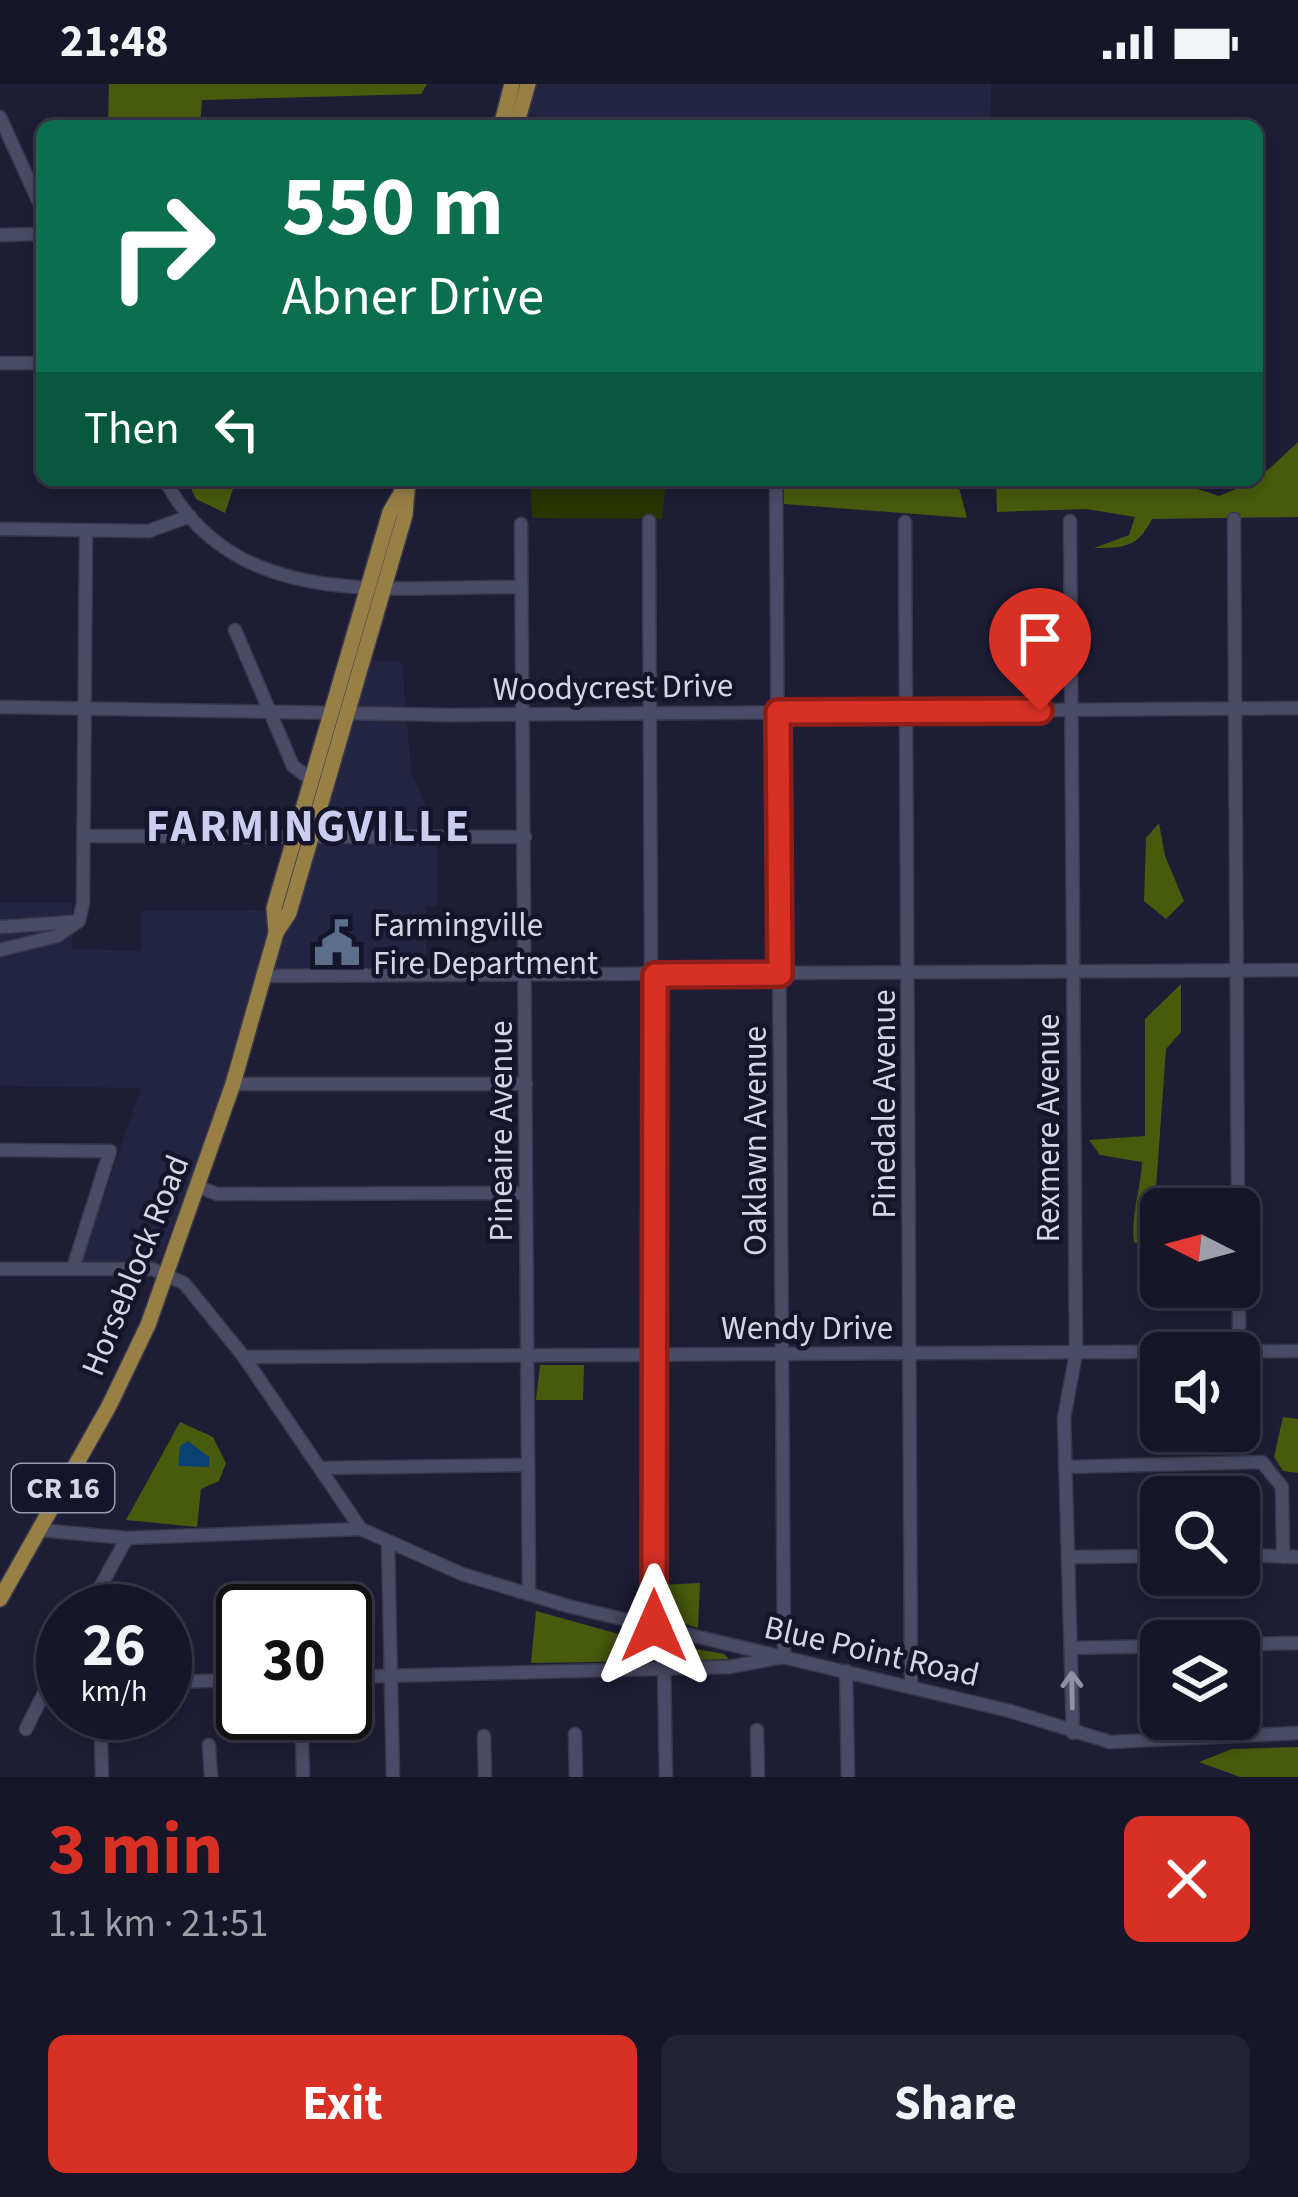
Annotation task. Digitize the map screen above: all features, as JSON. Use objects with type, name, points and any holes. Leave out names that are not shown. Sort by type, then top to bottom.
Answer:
[{"type":"main road","points":[[503,120],[512,84]]},
{"type":"main road","points":[[518,120],[528,84]]},
{"type":"main road","name":"Horseblock Road","points":[[301,840],[375,586],[390,512],[405,486]]},
{"type":"main road","name":"Horseblock Road","points":[[0,1599],[117,1392],[168,1275],[233,1084],[276,933],[290,913],[310,779],[337,714]]},
{"type":"street","points":[[0,117],[36,195]]},
{"type":"street","points":[[0,235],[36,234]]},
{"type":"street","points":[[0,363],[36,363]]},
{"type":"street","points":[[169,486],[216,544],[262,571],[303,584],[522,587]]},
{"type":"street","name":"Oaklawn Avenue","points":[[776,486],[784,1657]]},
{"type":"street","points":[[0,530],[161,529],[190,517]]},
{"type":"street","points":[[1234,519],[1238,1188]]},
{"type":"street","points":[[649,521],[655,975],[654,1626],[664,1666],[666,1777]]},
{"type":"street","name":"Rexmere Avenue","points":[[1070,521],[1076,1353],[1064,1418],[1073,1733]]},
{"type":"street","name":"Pinedale Avenue","points":[[905,522],[911,1686]]},
{"type":"street","name":"Pineaire Avenue","points":[[521,524],[529,1593]]},
{"type":"street","points":[[79,921],[86,532]]},
{"type":"street","points":[[235,630],[293,766],[310,779]]},
{"type":"street","name":"Woodycrest Drive","points":[[0,707],[337,714],[1298,708]]},
{"type":"street","points":[[84,836],[525,837]]},
{"type":"street","points":[[0,927],[79,921]]},
{"type":"street","points":[[0,950],[57,936],[79,921]]},
{"type":"street","points":[[265,976],[1298,970]]},
{"type":"street","points":[[233,1084],[526,1084]]},
{"type":"street","points":[[0,1150],[110,1150],[73,1268]]},
{"type":"street","points":[[199,1187],[217,1194],[526,1193]]},
{"type":"street","points":[[0,1268],[152,1269],[168,1275]]},
{"type":"street","name":"Blue Point Road","points":[[168,1275],[184,1283],[244,1358],[361,1529],[388,1544],[529,1593],[911,1686],[1110,1742],[1298,1733]]},
{"type":"street","name":"Wendy Drive","points":[[1260,1352],[1298,1352]]},
{"type":"street","name":"Wendy Drive","points":[[244,1358],[1140,1353]]},
{"type":"street","points":[[1066,1467],[1262,1462],[1282,1487],[1283,1557]]},
{"type":"street","points":[[320,1468],[528,1465]]},
{"type":"street","points":[[39,1530],[128,1538],[361,1529]]},
{"type":"street","points":[[102,1584],[128,1538]]},
{"type":"street","points":[[388,1544],[393,1777]]},
{"type":"street","points":[[1070,1557],[1140,1556]]},
{"type":"street","points":[[1260,1556],[1298,1557]]},
{"type":"street","points":[[1260,1644],[1298,1643]]},
{"type":"street","points":[[1071,1648],[1140,1646]]},
{"type":"street","points":[[372,1676],[729,1666],[784,1657]]},
{"type":"street","points":[[845,1671],[848,1777]]},
{"type":"street","points":[[26,1729],[36,1708]]},
{"type":"street","points":[[757,1730],[758,1777]]},
{"type":"street","points":[[575,1734],[576,1777]]},
{"type":"street","points":[[484,1736],[484,1777]]},
{"type":"street","points":[[302,1741],[303,1777]]},
{"type":"street","points":[[101,1743],[102,1777]]},
{"type":"street","points":[[209,1744],[211,1777]]},
{"type":"shaded area","points":[[535,84],[991,84],[991,120],[524,120]]},
{"type":"shaded area","points":[[363,660],[402,662],[411,771],[437,833],[438,906],[426,907],[426,968],[274,971],[157,1267],[80,1265],[141,1088],[0,1086],[0,903],[72,903],[72,949],[141,951],[142,911],[272,910]]},
{"type":"shaded area","points":[[188,1441],[209,1457],[209,1467],[178,1466],[180,1446]]},
{"type":"green space","points":[[109,84],[427,84],[421,94],[202,100],[200,120],[108,120]]},
{"type":"green space","points":[[1298,442],[1298,517],[1152,519],[1129,544],[1094,548],[1129,535],[1135,517],[1087,509],[997,512],[996,486],[1188,486],[1219,496],[1243,486],[1263,486],[1263,474]]},
{"type":"green space","points":[[190,486],[234,486],[225,513],[196,499]]},
{"type":"green space","points":[[530,486],[665,486],[662,519],[532,518]]},
{"type":"green space","points":[[784,486],[959,488],[967,518],[784,504]]},
{"type":"green space","points":[[1159,823],[1165,856],[1184,901],[1166,919],[1144,901],[1146,838]]},
{"type":"green space","points":[[1181,984],[1181,1032],[1166,1049],[1156,1188],[1140,1188],[1140,1244],[1134,1242],[1133,1224],[1142,1162],[1100,1155],[1089,1140],[1145,1136],[1145,1019]]},
{"type":"green space","points":[[540,1365],[584,1365],[583,1400],[536,1400]]},
{"type":"green space","points":[[1283,1417],[1298,1419],[1298,1473],[1283,1471],[1274,1457]]},
{"type":"green space","points":[[180,1422],[213,1437],[226,1463],[219,1481],[201,1489],[197,1527],[126,1520]]},
{"type":"green space","points":[[700,1583],[698,1628],[661,1617],[660,1585]]},
{"type":"green space","points":[[536,1611],[651,1643],[653,1661],[531,1663]]},
{"type":"green space","points":[[669,1644],[724,1654],[729,1659],[671,1661]]},
{"type":"green space","points":[[1298,1747],[1298,1777],[1240,1777],[1199,1762],[1232,1749]]},
{"type":"place","name":"Farmingville Fire Department","points":[[337,943]]},
{"type":"district","name":"FARMINGVILLE","points":[[309,825]]},
{"type":"route","points":[[654,1626],[655,975],[780,974],[778,712],[1040,711]]}]
